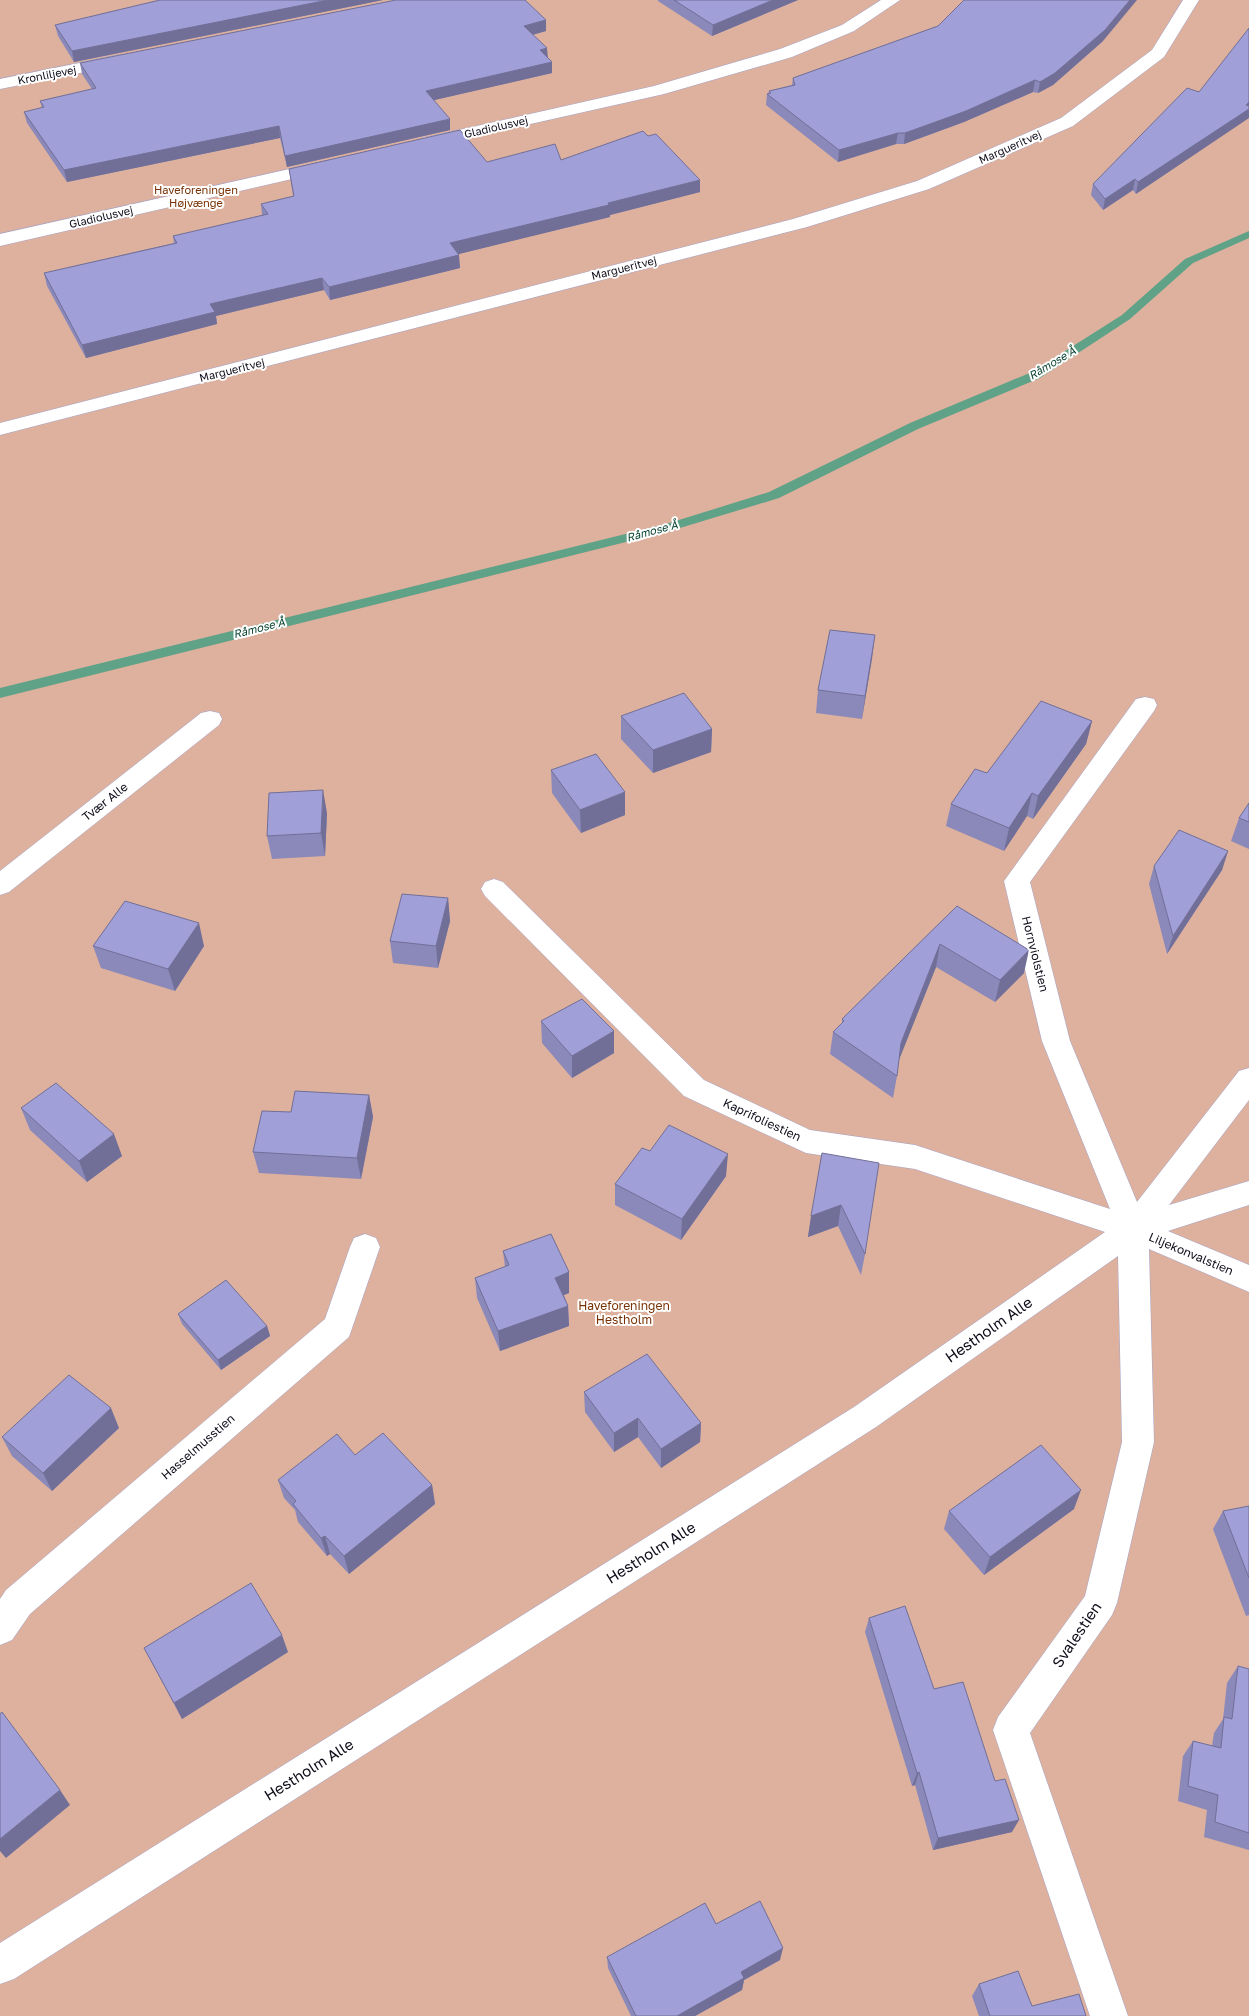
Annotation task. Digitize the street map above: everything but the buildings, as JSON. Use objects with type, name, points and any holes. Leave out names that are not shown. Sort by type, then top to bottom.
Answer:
[{"type":"lane","name":"Gladiolusvej","points":[[406,147],[658,90],[786,53],[848,28],[892,0]]},
{"type":"lane","name":"Margueritvej","points":[[0,429],[800,223],[923,185],[1067,122],[1158,53],[1191,0]]},
{"type":"lane","name":"Kronliljevej","points":[[0,84],[136,57]]},
{"type":"lane","name":"Gladiolusvej","points":[[0,240],[339,163]]},
{"type":"lane","name":"Hornviolstien","points":[[1134,1229],[1056,1041],[1017,881],[1145,705]]},
{"type":"lane","name":"Tvær Alle","points":[[0,885],[210,718]]},
{"type":"lane","name":"Kaprifoliestien","points":[[494,889],[694,1088],[806,1141],[915,1157],[1134,1229]]},
{"type":"lane","name":"Hestholm Alle","points":[[0,1965],[865,1417],[1134,1229],[1249,1078]]},
{"type":"lane","points":[[1134,1229],[1249,1193]]},
{"type":"lane","name":"Liljekonvalstien","points":[[1134,1229],[1249,1279]]},
{"type":"lane","name":"Svalestien","points":[[1108,2016],[1011,1730],[1100,1603],[1138,1442],[1134,1229]]},
{"type":"lane","name":"Hasselmusstien","points":[[0,1628],[18,1602],[338,1327],[365,1247]]},
{"type":"green space","name":"Haveforeningen Hestholm","points":[[0,0],[1249,0],[1249,2016],[0,2016]]},
{"type":"waterway","name":"Råmose Å","points":[[0,693],[670,527],[774,495],[914,426],[1036,375],[1126,317],[1189,261],[1249,234]]},
{"type":"park label","name":"Haveforeningen Højvænge","points":[[196,196]]}]
